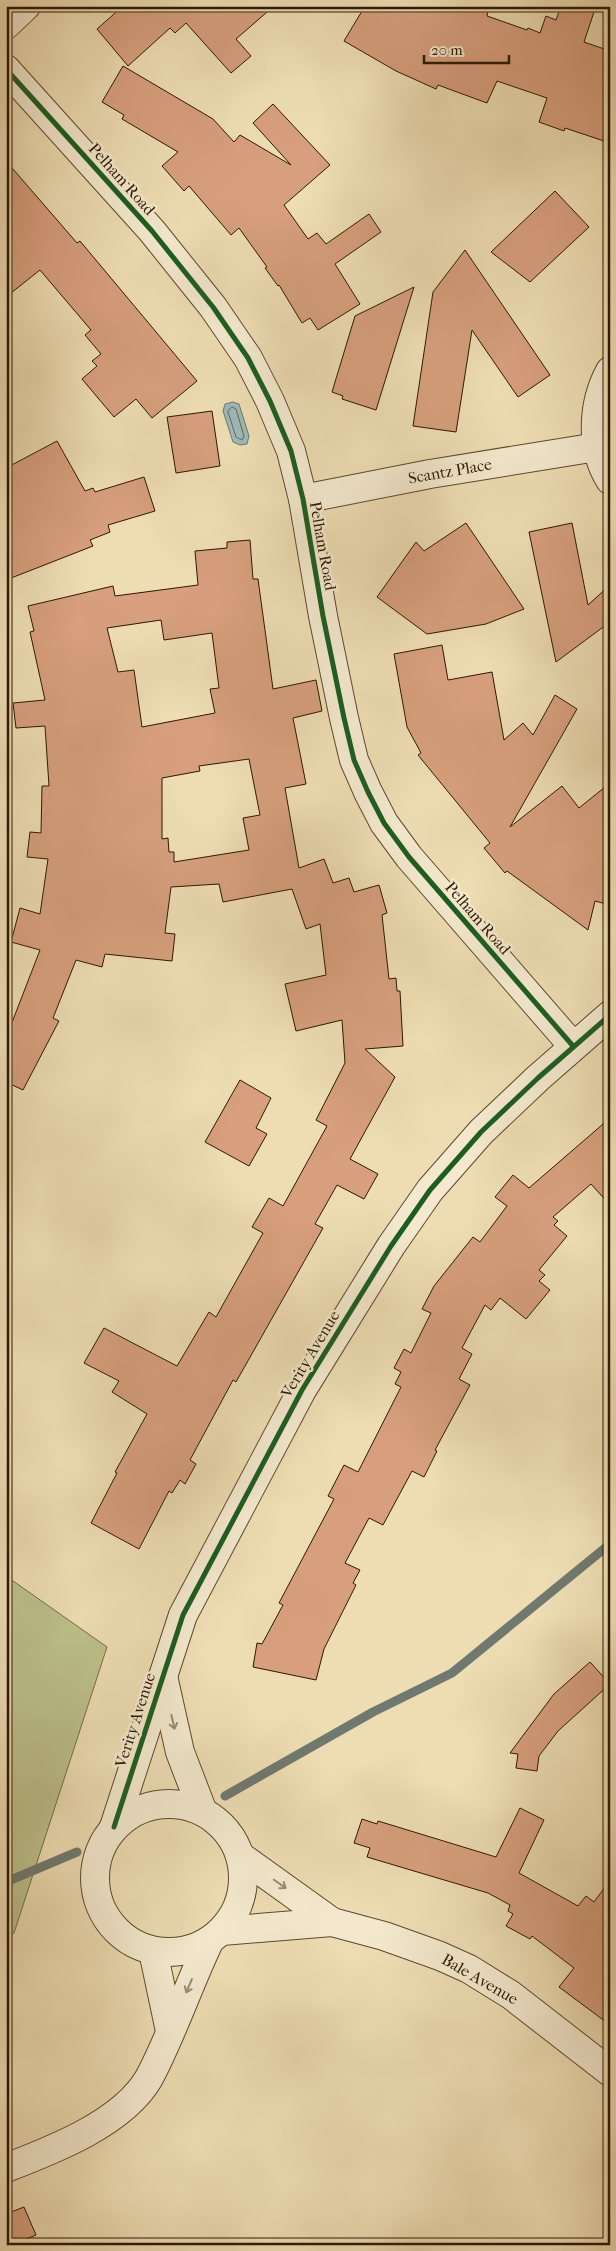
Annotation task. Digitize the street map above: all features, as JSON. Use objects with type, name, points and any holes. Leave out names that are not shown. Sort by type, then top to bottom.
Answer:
[{"type":"street","points":[[6,25],[26,6]]},
{"type":"street","name":"Pelham Road","points":[[6,69],[152,231],[213,307],[248,358],[270,401],[291,451],[303,499],[323,616],[344,718],[354,760],[368,792],[384,823],[409,857],[574,1046]]},
{"type":"street","points":[[610,371],[597,404],[597,446],[610,480]]},
{"type":"street","name":"Scantz Place","points":[[303,499],[430,474],[597,446]]},
{"type":"street","name":"Verity Avenue","points":[[114,1827],[183,1614],[297,1399],[391,1246],[430,1190],[475,1140],[574,1046],[610,1015]]},
{"type":"street","name":"Verity Avenue","points":[[162,1675],[180,1752],[203,1812]]},
{"type":"street","points":[[166,1803],[185,1805],[203,1812],[219,1823],[232,1838],[240,1856],[244,1877],[241,1898],[233,1917],[215,1936],[191,1950],[172,1953],[153,1951],[134,1944],[118,1933],[106,1918],[98,1900],[94,1881],[96,1862],[103,1844],[114,1827],[129,1815],[147,1807],[166,1803]]},
{"type":"street","name":"Bale Avenue","points":[[240,1856],[332,1922],[394,1939],[469,1969],[511,1995],[610,2072]]},
{"type":"street","name":"Bale Avenue","points":[[215,1936],[332,1922]]},
{"type":"street","points":[[6,2168],[40,2155],[101,2125],[128,2102],[148,2079],[215,1936]]},
{"type":"street","points":[[153,1951],[170,2031]]},
{"type":"green space","points":[[6,1576],[107,1647],[14,1933],[6,1940]]},
{"type":"water","points":[[233,402],[239,404],[249,436],[247,444],[240,445],[233,442],[223,411],[225,404]]},
{"type":"building","points":[[123,6],[274,6],[236,39],[251,56],[231,73],[186,23],[175,33],[170,28],[128,66],[97,29]]},
{"type":"building","points":[[365,6],[475,6],[488,11],[487,16],[540,33],[546,16],[556,20],[561,6],[596,6],[584,42],[610,51],[610,143],[565,128],[564,131],[539,122],[547,98],[497,81],[487,103],[438,85],[436,89],[396,71],[344,41]]},
{"type":"building","points":[[123,66],[213,119],[234,142],[240,135],[291,165],[253,123],[273,104],[330,165],[284,205],[308,239],[317,233],[326,244],[369,214],[381,232],[335,264],[360,304],[318,330],[310,318],[302,323],[279,285],[265,268],[267,267],[239,228],[231,235],[189,186],[184,191],[162,166],[178,152],[122,119],[124,115],[102,102]]},
{"type":"building","points":[[6,161],[77,243],[80,241],[197,381],[152,418],[136,399],[114,417],[82,379],[97,366],[92,361],[101,354],[85,335],[91,330],[40,270],[6,297]]},
{"type":"building","points":[[555,191],[589,227],[530,282],[491,252]]},
{"type":"building","points":[[465,250],[550,375],[518,397],[472,330],[456,432],[413,426],[433,292]]},
{"type":"building","points":[[414,287],[376,410],[342,399],[343,396],[332,392],[355,316]]},
{"type":"building","points":[[212,411],[220,466],[176,473],[167,417]]},
{"type":"building","points":[[57,441],[85,491],[93,488],[95,492],[144,477],[155,511],[108,525],[110,532],[90,540],[93,546],[6,580],[6,468]]},
{"type":"building","points":[[466,523],[524,609],[486,624],[427,634],[377,597],[416,542],[424,551]]},
{"type":"building","points":[[572,523],[588,605],[610,585],[610,622],[556,662],[529,532]]},
{"type":"building","points":[[250,540],[253,579],[258,579],[273,689],[316,680],[322,711],[293,718],[306,784],[285,788],[299,868],[324,859],[333,883],[349,878],[354,892],[379,885],[387,913],[382,915],[389,979],[396,978],[397,991],[400,991],[403,1046],[365,1049],[395,1077],[350,1159],[378,1174],[364,1199],[337,1185],[315,1224],[323,1228],[236,1382],[233,1380],[190,1460],[196,1464],[185,1484],[180,1480],[172,1493],[169,1491],[139,1549],[91,1523],[117,1473],[115,1472],[147,1414],[112,1392],[119,1381],[84,1363],[104,1328],[177,1366],[209,1312],[216,1317],[263,1233],[252,1227],[269,1198],[283,1206],[327,1126],[316,1120],[345,1063],[342,1020],[296,1031],[285,984],[326,975],[320,924],[306,929],[292,889],[223,902],[219,884],[171,887],[165,933],[175,934],[172,961],[105,954],[102,967],[76,960],[53,1018],[59,1021],[23,1090],[6,1082],[6,1038],[40,950],[11,942],[20,908],[40,914],[48,859],[27,857],[30,832],[41,833],[42,786],[49,786],[45,726],[16,728],[13,703],[45,700],[30,632],[34,631],[28,606],[113,586],[115,596],[198,585],[195,551],[227,548],[227,542]],"holes":[[[161,620],[164,640],[212,633],[219,688],[210,689],[215,713],[142,727],[134,670],[118,672],[107,628]],[[249,759],[260,815],[243,818],[249,850],[174,862],[174,852],[169,852],[168,838],[162,839],[162,778],[200,771],[199,766]]]},
{"type":"building","points":[[442,645],[448,680],[492,672],[504,740],[523,723],[533,735],[555,695],[577,709],[510,827],[562,786],[579,808],[610,783],[610,905],[595,901],[588,930],[507,871],[505,873],[484,848],[490,843],[418,755],[421,753],[407,727],[394,654]]},
{"type":"building","points":[[240,1080],[271,1098],[256,1128],[267,1134],[249,1166],[205,1142]]},
{"type":"building","points":[[610,1118],[610,1205],[591,1184],[553,1217],[558,1221],[554,1225],[567,1236],[539,1270],[545,1275],[539,1281],[550,1290],[526,1319],[500,1298],[491,1310],[485,1305],[462,1348],[472,1354],[459,1379],[470,1385],[435,1450],[437,1451],[424,1477],[412,1471],[383,1525],[369,1518],[345,1563],[360,1570],[353,1583],[356,1585],[324,1649],[316,1680],[253,1667],[257,1643],[262,1644],[283,1605],[279,1603],[334,1499],[328,1496],[344,1465],[358,1472],[401,1387],[395,1384],[401,1372],[394,1368],[404,1349],[411,1353],[431,1313],[422,1309],[434,1286],[473,1237],[480,1242],[507,1206],[495,1197],[513,1175],[529,1188]]},
{"type":"building","points":[[590,1662],[610,1684],[558,1731],[539,1756],[537,1771],[516,1768],[518,1754],[510,1753],[554,1694]]},
{"type":"building","points":[[520,1808],[544,1820],[519,1873],[578,1906],[586,1896],[594,1902],[610,1880],[610,2025],[559,1987],[574,1968],[532,1936],[530,1939],[506,1926],[513,1914],[508,1911],[510,1905],[488,1893],[367,1857],[370,1848],[354,1843],[362,1819],[377,1824],[378,1821],[496,1857]]},
{"type":"building","points":[[24,2207],[36,2235],[12,2245],[6,2245],[6,2214]]},
{"type":"waterway","points":[[225,1796],[373,1712],[452,1673],[610,1544]]},
{"type":"waterway","points":[[6,1882],[77,1852]]},
{"type":"cycle path","points":[[6,69],[152,231],[213,307],[248,358],[270,401],[291,451],[303,499],[323,616],[344,718],[354,760],[368,792],[384,823],[409,857],[573,1046]]},
{"type":"cycle path","points":[[114,1827],[183,1615],[302,1390],[391,1246],[430,1190],[481,1132],[538,1078],[610,1015]]}]
